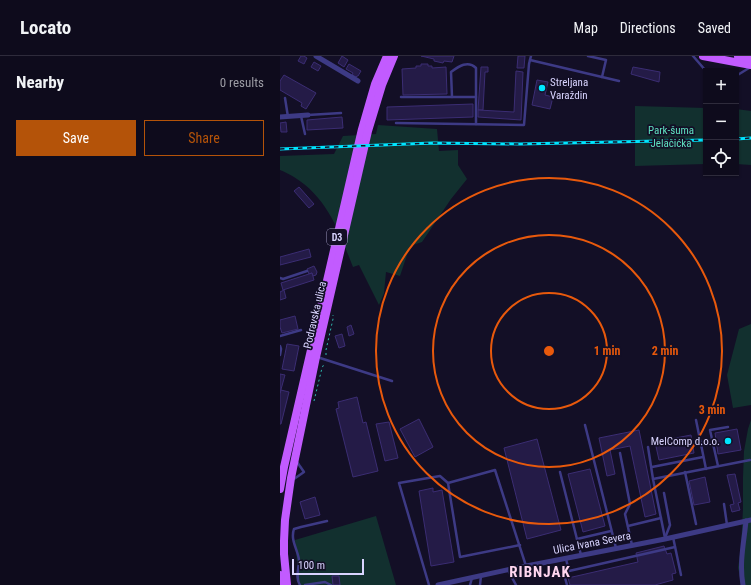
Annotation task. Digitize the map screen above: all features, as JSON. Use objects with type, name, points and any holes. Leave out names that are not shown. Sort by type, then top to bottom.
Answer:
[{"type":"main road","name":"Podravska ulica","points":[[280,489],[359,142],[375,84],[387,56]]},
{"type":"main road","name":"Podravska ulica","points":[[288,585],[282,572],[285,520],[295,458],[316,357],[368,131],[382,86],[394,56]]},
{"type":"main road","points":[[704,56],[751,66]]},
{"type":"main road","points":[[738,56],[751,59]]},
{"type":"main road","points":[[281,585],[282,572]]},
{"type":"street","points":[[316,56],[358,81]]},
{"type":"street","points":[[280,117],[308,115]]},
{"type":"street","points":[[742,585],[741,559],[749,520]]},
{"type":"street","name":"Ulica Ivana Severa","points":[[438,585],[565,558],[665,539],[749,520]]},
{"type":"lane","points":[[396,123],[524,124],[531,56]]},
{"type":"lane","points":[[588,56],[606,60],[602,77]]},
{"type":"lane","points":[[693,56],[703,68]]},
{"type":"lane","points":[[530,60],[619,81]]},
{"type":"lane","points":[[452,97],[451,72],[466,64],[471,64],[476,68],[476,124]]},
{"type":"lane","points":[[739,74],[751,66]]},
{"type":"lane","points":[[401,98],[476,97]]},
{"type":"lane","points":[[284,98],[288,117]]},
{"type":"lane","points":[[308,115],[341,113]]},
{"type":"lane","points":[[301,116],[305,134]]},
{"type":"lane","points":[[280,278],[283,279],[307,271]]},
{"type":"lane","points":[[280,336],[301,330]]},
{"type":"lane","points":[[280,346],[280,355]]},
{"type":"lane","points":[[316,357],[392,381]]},
{"type":"lane","points":[[696,420],[706,469]]},
{"type":"lane","points":[[585,425],[616,548]]},
{"type":"lane","points":[[718,466],[710,430],[728,427]]},
{"type":"lane","points":[[648,447],[665,539]]},
{"type":"lane","points":[[620,453],[630,504],[625,514],[632,545]]},
{"type":"lane","points":[[652,468],[703,457]]},
{"type":"lane","points":[[290,484],[304,472],[295,458]]},
{"type":"lane","points":[[653,479],[750,460]]},
{"type":"lane","points":[[448,483],[495,470],[526,566]]},
{"type":"lane","points":[[560,472],[581,555]]},
{"type":"lane","points":[[685,472],[696,524]]},
{"type":"lane","points":[[429,585],[399,483],[440,476],[448,483],[460,557],[520,545]]},
{"type":"lane","points":[[664,492],[670,525],[665,539]]},
{"type":"lane","points":[[724,504],[727,525]]},
{"type":"lane","points":[[628,526],[661,518]]},
{"type":"lane","points":[[300,585],[297,579],[299,561],[294,542],[294,529],[327,521]]},
{"type":"lane","points":[[577,539],[611,531]]},
{"type":"lane","points":[[673,537],[681,575]]},
{"type":"lane","points":[[567,585],[564,574],[569,571],[675,547]]},
{"type":"lane","points":[[565,558],[569,571]]},
{"type":"lane","points":[[508,570],[516,585]]},
{"type":"lane","points":[[480,585],[482,576]]},
{"type":"lane","points":[[470,585],[472,578]]},
{"type":"lane","points":[[305,585],[325,582],[331,585]]},
{"type":"path","points":[[312,405],[327,354],[326,350],[333,319],[332,313]]},
{"type":"green space","name":"Park-šuma Jelačićka","points":[[635,106],[703,108],[703,164],[635,166]]},
{"type":"green space","points":[[739,109],[751,111],[751,165],[739,164]]},
{"type":"green space","points":[[378,125],[437,129],[439,151],[458,150],[458,165],[467,179],[451,199],[422,242],[410,246],[400,276],[386,272],[384,293],[379,305],[359,265],[353,267],[343,241],[324,205],[306,185],[280,170],[280,156],[334,154],[343,136],[376,134]]},
{"type":"green space","points":[[751,324],[751,405],[733,408],[727,375],[739,329]]},
{"type":"green space","points":[[751,420],[751,585],[742,585],[738,568],[741,547],[743,509],[744,451]]},
{"type":"green space","points":[[376,516],[396,585],[299,585],[295,540]]},
{"type":"building","points":[[301,56],[307,58],[304,64],[298,61]]},
{"type":"building","points":[[342,56],[348,60],[344,67],[338,63]]},
{"type":"building","points":[[421,56],[454,56],[452,62],[444,61],[443,63]]},
{"type":"building","points":[[518,56],[525,56],[524,68],[517,68]]},
{"type":"building","points":[[314,62],[321,66],[318,71],[311,67]]},
{"type":"building","points":[[349,64],[361,71],[358,76],[356,77],[352,75],[353,73],[346,69]]},
{"type":"building","points":[[421,64],[428,64],[428,66],[432,66],[432,68],[446,67],[447,94],[403,95],[402,69],[416,68],[416,66],[421,66]]},
{"type":"building","points":[[481,67],[488,67],[488,72],[485,72],[483,110],[478,110]]},
{"type":"building","points":[[633,67],[660,72],[659,82],[631,74]]},
{"type":"building","points":[[516,71],[523,72],[521,120],[478,117],[478,110],[514,112]]},
{"type":"building","points":[[284,75],[316,93],[306,109],[301,106],[302,103],[280,90],[280,81]]},
{"type":"building","points":[[537,80],[548,82],[545,95],[553,97],[550,109],[532,105]]},
{"type":"building","points":[[473,104],[473,117],[387,120],[387,107]]},
{"type":"building","points":[[342,117],[343,128],[307,130],[307,120]]},
{"type":"building","points":[[286,122],[287,132],[281,132],[280,123]]},
{"type":"building","points":[[299,187],[314,204],[309,208],[294,191]]},
{"type":"building","points":[[309,249],[311,257],[280,265],[280,257]]},
{"type":"building","points":[[314,266],[317,272],[316,275],[313,276],[312,273],[309,274],[307,269]]},
{"type":"building","points":[[312,273],[314,280],[283,290],[281,283]]},
{"type":"building","points":[[284,290],[286,298],[280,300],[280,292]]},
{"type":"building","points":[[295,316],[298,329],[282,333],[280,320]]},
{"type":"building","points":[[351,325],[354,334],[349,336],[347,327]]},
{"type":"building","points":[[342,334],[345,346],[339,348],[335,336]]},
{"type":"building","points":[[287,344],[299,346],[294,371],[282,369]]},
{"type":"building","points":[[280,374],[285,375],[280,393]]},
{"type":"building","points":[[281,390],[289,392],[280,424],[280,394]]},
{"type":"building","points":[[357,397],[363,423],[366,422],[378,471],[353,477],[336,409],[339,408],[338,402]]},
{"type":"building","points":[[419,419],[433,447],[415,457],[400,429]]},
{"type":"building","points":[[389,422],[398,458],[385,461],[376,424]]},
{"type":"building","name":"MelComp d.o.o.","points":[[737,429],[741,450],[718,454],[715,433]]},
{"type":"building","points":[[639,430],[656,514],[645,517],[630,446],[610,450],[615,474],[607,476],[599,438]]},
{"type":"building","points":[[691,435],[694,453],[659,460],[655,442]]},
{"type":"building","points":[[537,439],[561,530],[527,539],[504,448]]},
{"type":"building","points":[[590,469],[605,526],[583,532],[568,474]]},
{"type":"building","points":[[735,474],[741,502],[738,503],[740,510],[732,512],[730,505],[734,504],[727,475]]},
{"type":"building","points":[[705,477],[710,502],[694,505],[689,481]]},
{"type":"building","points":[[433,488],[433,492],[442,490],[454,562],[431,566],[419,491]]},
{"type":"building","points":[[315,497],[320,515],[305,519],[300,502]]},
{"type":"building","points":[[664,546],[667,554],[671,553],[676,573],[672,574],[673,580],[655,585],[570,585],[568,578],[638,562],[636,553]]},
{"type":"building","points":[[332,576],[339,576],[340,585],[333,585]]},
{"type":"railway","points":[[739,139],[751,138]]},
{"type":"railway","points":[[280,149],[433,143],[520,144],[703,140]]},
{"type":"place","name":"Streljana Varaždin","points":[[542,88]]},
{"type":"place","name":"MelComp d.o.o.","points":[[728,441]]},
{"type":"district","name":"RIBNJAK","points":[[540,572]]}]
